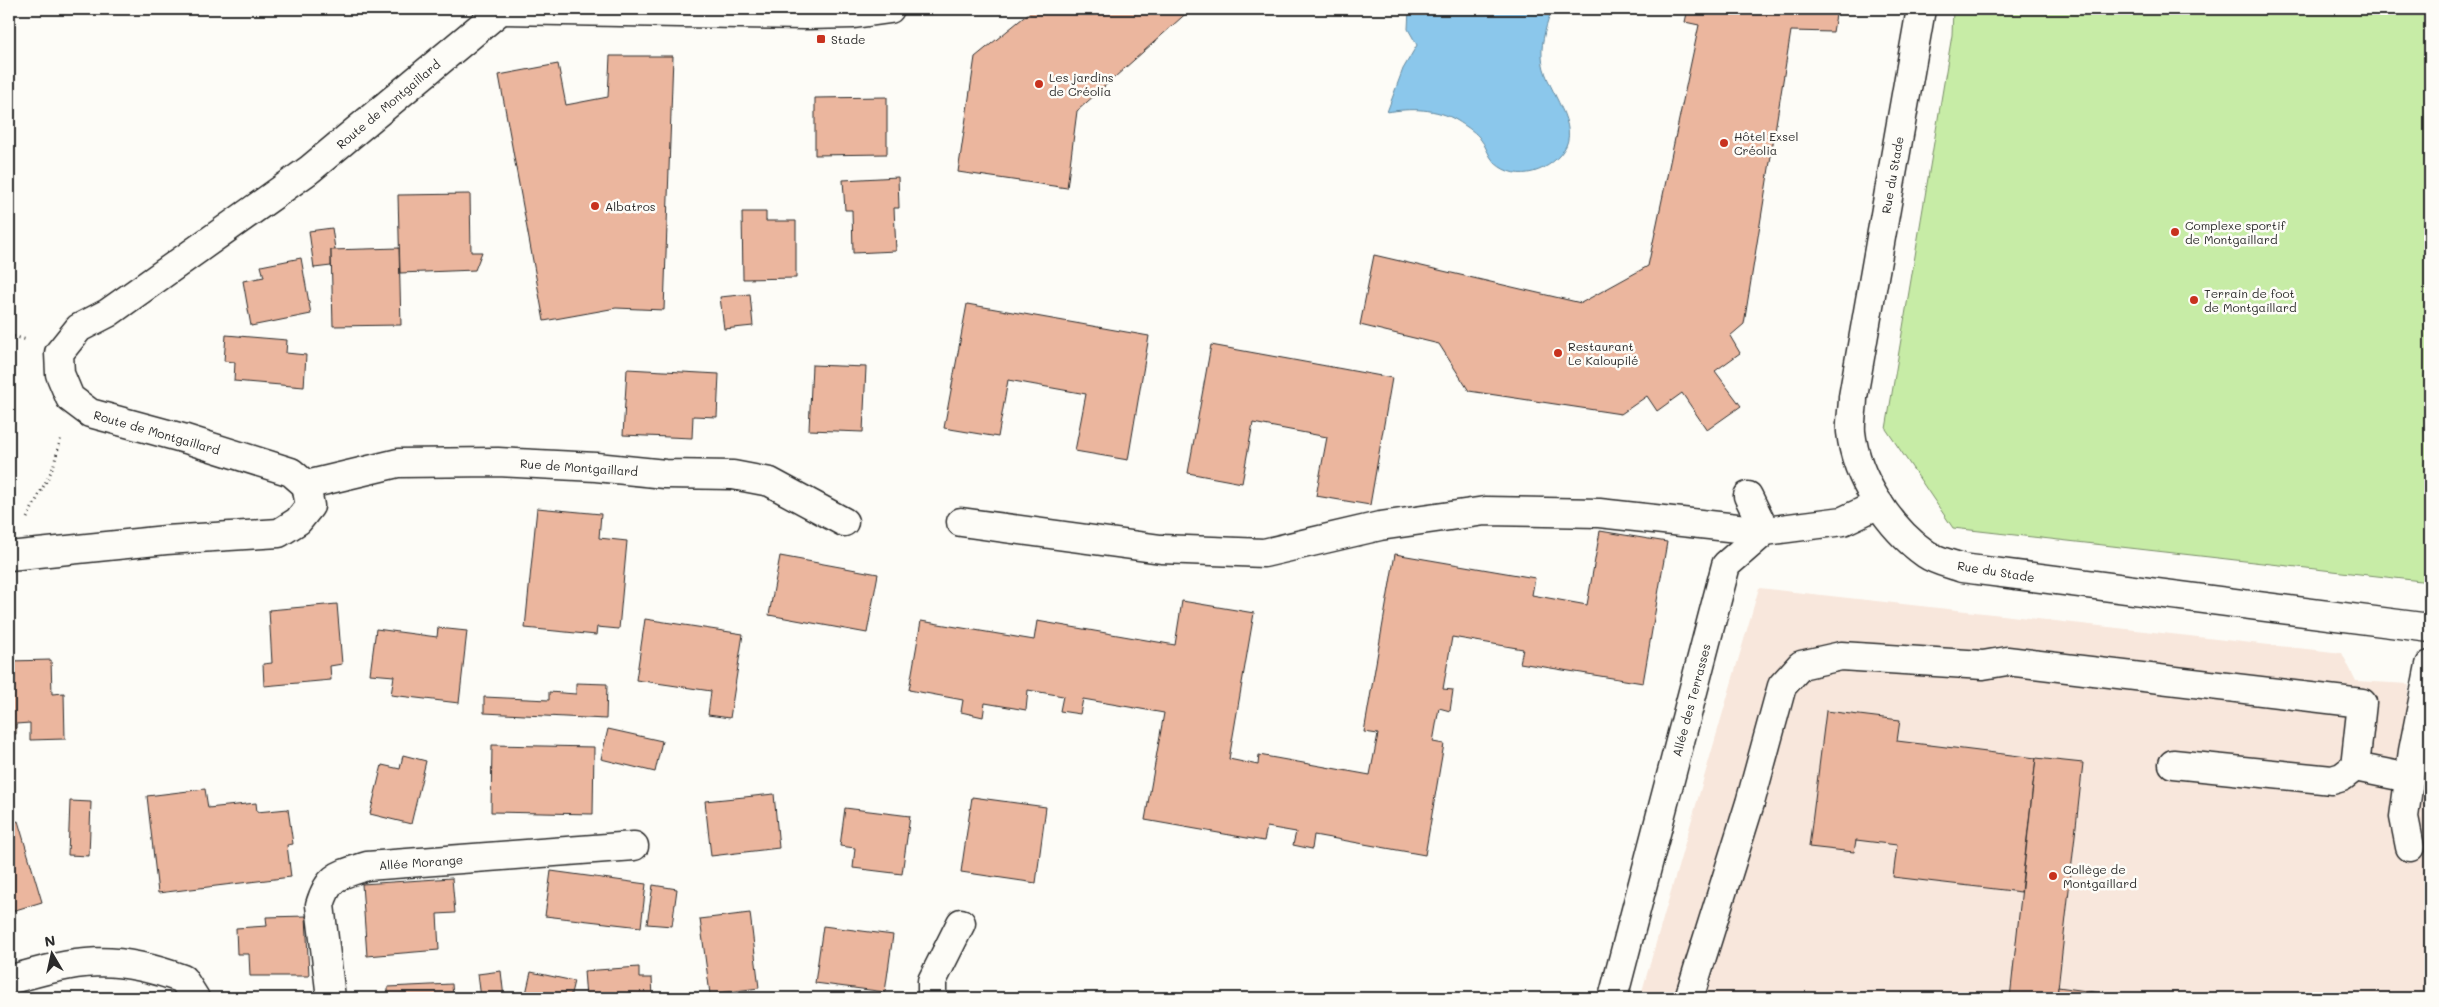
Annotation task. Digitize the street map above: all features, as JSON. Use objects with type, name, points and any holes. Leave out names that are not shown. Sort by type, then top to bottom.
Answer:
[{"type":"street","points":[[501,9],[805,15],[854,14],[890,9]]},
{"type":"street","name":"Route de Montgaillard","points":[[306,485],[291,472],[186,439],[90,413],[70,398],[60,374],[60,353],[79,328],[108,312],[309,170],[501,9]]},
{"type":"street","name":"Rue du Stade","points":[[1921,9],[1853,397],[1851,432],[1861,471],[1879,504],[1900,532],[1927,555],[1962,568],[2430,628]]},
{"type":"street","name":"Rue de Montgaillard","points":[[306,485],[398,463],[498,462],[596,467],[665,474],[733,475],[770,482],[844,522]]},
{"type":"street","points":[[9,556],[28,552],[166,540],[279,533],[298,521],[310,506],[306,485]]},
{"type":"street","points":[[1748,496],[1765,531]]},
{"type":"street","points":[[960,522],[1161,549],[1264,553],[1380,526],[1485,511],[1599,513],[1765,531],[1843,521],[1879,504]]},
{"type":"street","name":"Allée des Terrasses","points":[[1613,998],[1726,565],[1765,531]]},
{"type":"street","points":[[1689,998],[1750,802],[1782,686],[1801,665],[1841,656],[1983,665],[2007,661],[2362,703],[2355,767],[2342,777],[2332,780],[2173,764]]},
{"type":"street","points":[[2410,847],[2404,817],[2409,778],[2430,665]]},
{"type":"street","points":[[2355,767],[2409,778]]},
{"type":"street","name":"Allée Morange","points":[[332,998],[320,905],[325,891],[332,880],[367,866],[634,846]]},
{"type":"street","points":[[932,998],[932,982],[961,923]]},
{"type":"street","points":[[9,980],[48,969],[94,961],[129,963],[183,979],[195,998]]},
{"type":"path","points":[[22,526],[53,468],[70,398]]},
{"type":"shaded area","name":"Collège de Montgaillard","points":[[1759,588],[2342,653],[2356,681],[2409,684],[2402,749],[2430,753],[2430,998],[1640,998]]},
{"type":"green space","name":"Terrain de foot de Montgaillard","points":[[1953,9],[2430,9],[2430,582],[1953,528],[1886,429],[1952,35]]},
{"type":"water","points":[[1409,9],[1552,9],[1543,38],[1542,57],[1548,79],[1564,114],[1568,136],[1566,146],[1553,162],[1534,172],[1514,173],[1495,163],[1477,135],[1450,117],[1423,110],[1387,112],[1403,69],[1417,45],[1408,29]]},
{"type":"building","name":"Les jardins de Créolia","points":[[1034,9],[1191,9],[1077,111],[1067,188],[958,172],[975,57]]},
{"type":"building","name":"Hôtel Exsel Créolia","points":[[1688,9],[1837,9],[1833,32],[1791,31],[1744,324],[1730,336],[1740,353],[1715,371],[1741,406],[1707,430],[1682,393],[1657,411],[1647,396],[1621,414],[1469,391],[1439,344],[1360,325],[1374,255],[1581,303],[1648,266],[1699,25],[1685,22]]},
{"type":"building","name":"Albatros","points":[[610,56],[673,56],[664,310],[616,308],[544,321],[499,75],[558,64],[566,105],[608,97]]},
{"type":"building","points":[[887,97],[887,154],[815,155],[815,98]]},
{"type":"building","points":[[898,177],[899,208],[894,208],[896,251],[853,253],[852,210],[845,210],[843,180]]},
{"type":"building","points":[[470,194],[471,252],[482,252],[475,270],[400,273],[398,195]]},
{"type":"building","points":[[742,212],[766,212],[766,221],[796,221],[796,278],[743,279]]},
{"type":"building","points":[[332,228],[335,249],[331,250],[331,266],[314,268],[309,231]]},
{"type":"building","points":[[399,248],[401,325],[333,326],[331,250]]},
{"type":"building","points":[[301,258],[311,314],[251,326],[243,281],[264,277],[261,266]]},
{"type":"building","points":[[750,294],[753,326],[724,329],[720,297]]},
{"type":"building","points":[[967,304],[1149,336],[1128,460],[1075,451],[1086,394],[1008,380],[998,437],[944,428]]},
{"type":"building","points":[[226,335],[287,340],[286,353],[306,355],[304,387],[234,381],[235,362],[224,361]]},
{"type":"building","points":[[1211,345],[1392,378],[1370,505],[1316,496],[1327,437],[1253,423],[1242,483],[1188,473]]},
{"type":"building","points":[[812,365],[866,367],[863,432],[809,430]]},
{"type":"building","points":[[627,369],[719,374],[717,417],[693,416],[692,438],[623,435]]},
{"type":"building","points":[[537,508],[601,514],[599,538],[627,541],[619,629],[597,627],[596,635],[525,628]]},
{"type":"building","points":[[1600,531],[1667,542],[1643,683],[1520,663],[1523,649],[1452,637],[1443,689],[1453,690],[1450,711],[1439,708],[1433,742],[1444,744],[1425,855],[1314,835],[1312,849],[1293,845],[1296,832],[1267,827],[1264,841],[1145,820],[1164,713],[1083,699],[1080,714],[1060,711],[1063,696],[1028,690],[1026,710],[985,703],[983,717],[961,712],[963,700],[909,690],[921,621],[1034,640],[1037,621],[1175,645],[1182,601],[1254,613],[1229,759],[1258,765],[1259,755],[1370,775],[1378,734],[1364,732],[1395,554],[1535,578],[1532,595],[1587,605]]},
{"type":"building","points":[[780,556],[878,574],[867,633],[769,615]]},
{"type":"building","points":[[337,604],[342,664],[330,666],[331,680],[264,686],[263,664],[272,663],[269,610]]},
{"type":"building","points":[[645,619],[743,634],[730,718],[708,715],[711,691],[636,680]]},
{"type":"building","points":[[438,628],[467,631],[459,703],[391,695],[394,676],[370,674],[376,629],[437,637]]},
{"type":"building","points":[[51,660],[52,694],[64,693],[65,739],[30,740],[30,723],[16,724],[16,734],[9,734],[9,661]]},
{"type":"building","points":[[576,683],[607,684],[606,719],[484,713],[484,697],[549,700],[549,692],[576,694]]},
{"type":"building","points":[[1826,711],[1900,720],[1897,741],[2036,758],[2021,892],[1893,877],[1897,845],[1856,840],[1854,852],[1809,847]]},
{"type":"building","points":[[608,729],[662,741],[655,772],[601,759]]},
{"type":"building","points":[[492,745],[594,747],[593,814],[491,812]]},
{"type":"building","points":[[403,755],[426,761],[411,824],[370,814],[382,765],[400,769]]},
{"type":"building","points":[[2036,758],[2083,763],[2057,998],[2010,998]]},
{"type":"building","points":[[205,789],[208,808],[256,803],[257,812],[288,809],[293,844],[287,845],[291,877],[158,893],[147,796]]},
{"type":"building","points":[[774,794],[779,848],[711,856],[705,801]]},
{"type":"building","points":[[972,797],[1046,807],[1036,883],[961,872]]},
{"type":"building","points":[[70,801],[91,802],[89,856],[68,855]]},
{"type":"building","points":[[845,808],[910,816],[902,874],[853,868],[855,848],[840,846]]},
{"type":"building","points":[[18,821],[42,902],[9,912],[9,824]]},
{"type":"building","points":[[551,871],[646,884],[641,927],[545,916]]},
{"type":"building","points":[[452,878],[455,913],[437,914],[439,950],[367,956],[362,884]]},
{"type":"building","points":[[653,885],[677,889],[672,926],[647,924]]},
{"type":"building","points":[[750,913],[759,988],[710,994],[700,919]]},
{"type":"building","points":[[306,916],[309,976],[250,976],[249,954],[237,954],[236,928],[267,926],[266,917]]},
{"type":"building","points":[[823,926],[893,935],[885,992],[815,983]]},
{"type":"building","points":[[2430,956],[2430,998],[2425,998]]},
{"type":"building","points":[[639,967],[639,978],[652,978],[653,998],[586,998],[584,971]]},
{"type":"building","points":[[501,971],[504,998],[481,998],[478,974]]},
{"type":"building","points":[[531,972],[574,981],[570,998],[525,998]]},
{"type":"building","points":[[452,984],[453,998],[388,998],[388,987]]},
{"type":"building","points":[[2058,987],[2137,998],[2057,998]]},
{"type":"place","name":"Stade","points":[[821,39]]},
{"type":"place","name":"Les jardins de Créolia","points":[[1039,84]]},
{"type":"place","name":"Hôtel Exsel Créolia","points":[[1724,143]]},
{"type":"place","name":"Albatros","points":[[595,206]]},
{"type":"place","name":"Complexe sportif de Montgaillard","points":[[2175,232]]},
{"type":"place","name":"Terrain de foot de Montgaillard","points":[[2194,300]]},
{"type":"place","name":"Restaurant Le Kaloupilé","points":[[1558,353]]},
{"type":"place","name":"Collège de Montgaillard","points":[[2053,876]]}]
